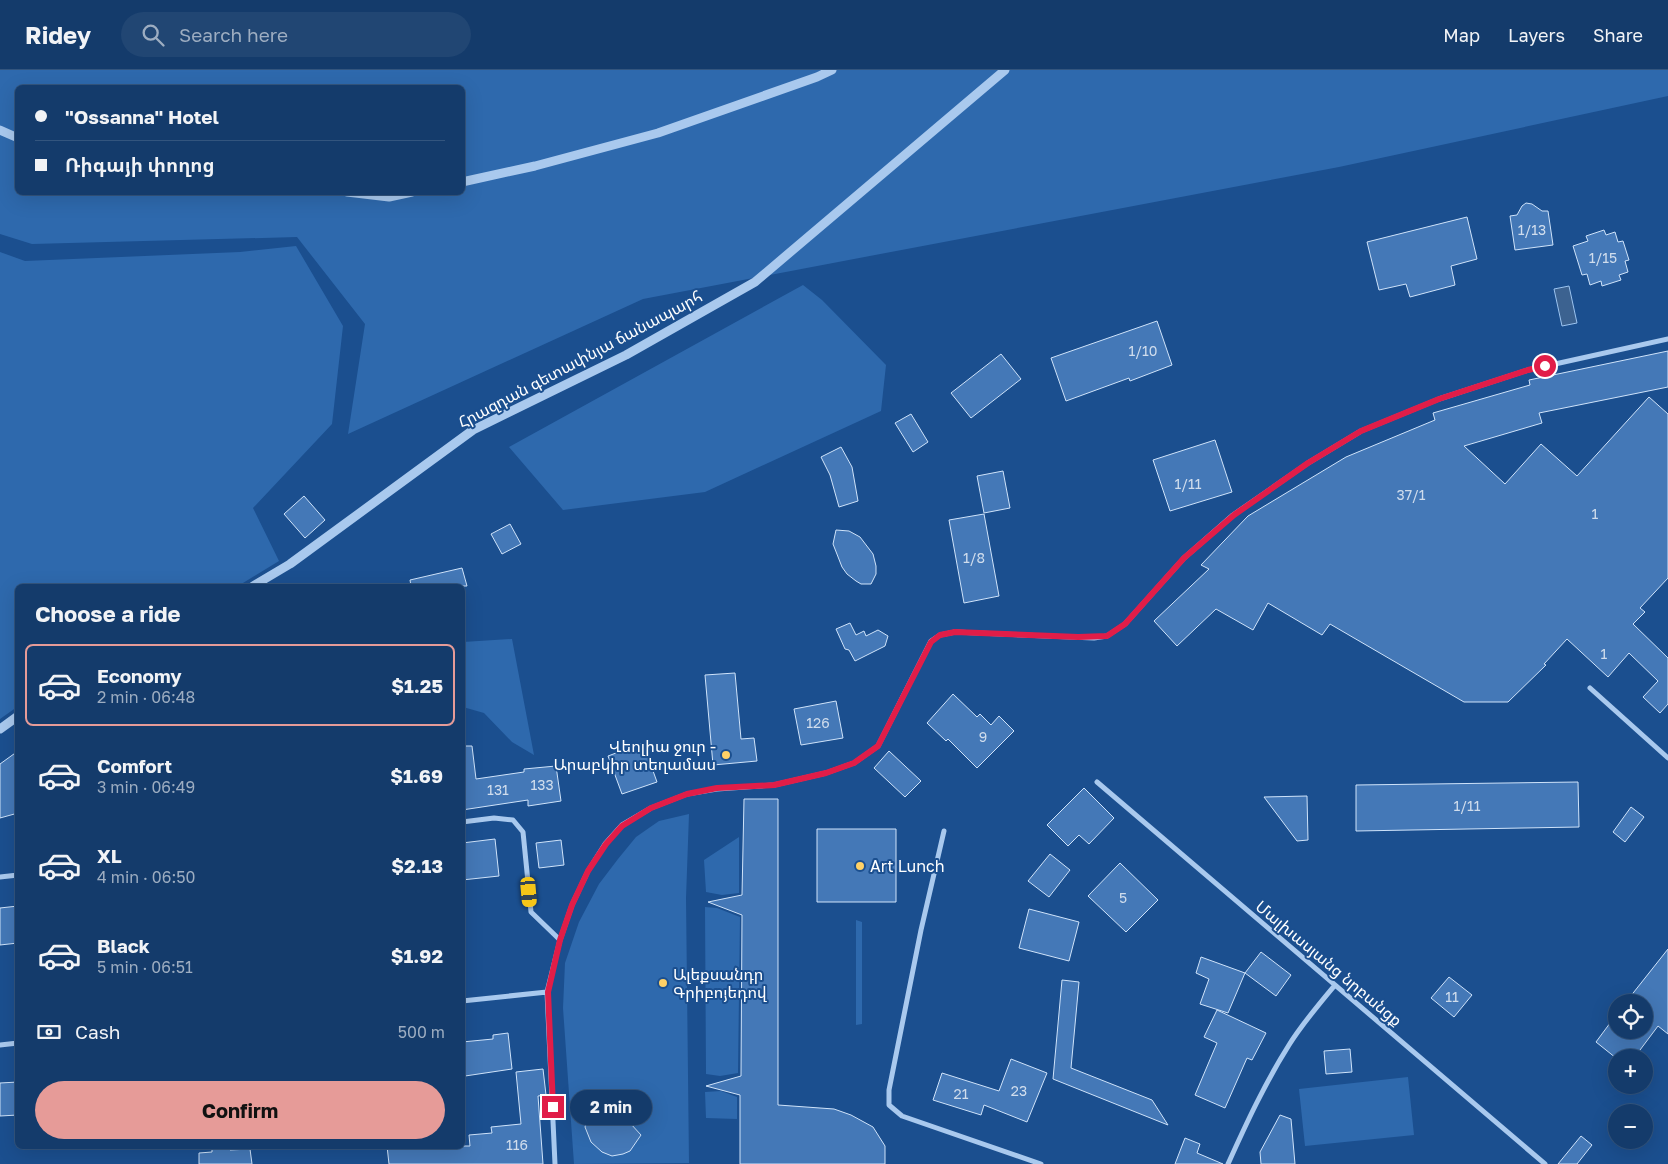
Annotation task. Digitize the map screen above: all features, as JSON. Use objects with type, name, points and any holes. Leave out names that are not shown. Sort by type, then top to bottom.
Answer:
[{"type":"street","points":[[465,181],[535,166],[658,133],[832,70]]},
{"type":"street","name":"Հրազդան գետափնյա ճանապարհ","points":[[256,584],[290,564],[473,430],[626,355],[756,282],[1005,70]]},
{"type":"street","points":[[0,130],[15,137]]},
{"type":"street","points":[[372,195],[389,197],[398,195]]},
{"type":"street","points":[[555,1164],[548,992],[560,940],[572,905],[588,871],[606,844],[622,826],[651,808],[687,794],[717,788],[774,785],[826,773],[854,763],[878,746],[931,642],[940,635],[955,632],[1049,637],[1094,638],[1107,636],[1125,624],[1184,558],[1234,515],[1308,463],[1361,431],[1439,399],[1528,370],[1668,339]]},
{"type":"street","points":[[1590,688],[1668,758]]},
{"type":"street","points":[[0,729],[15,718]]},
{"type":"street","name":"Մալխասյանց նրբանցք","points":[[1097,782],[1545,1164]]},
{"type":"street","points":[[465,822],[494,818],[513,820],[523,832],[531,912],[560,940]]},
{"type":"street","points":[[944,831],[921,930],[889,1090],[889,1105],[902,1116],[1041,1164]]},
{"type":"street","points":[[0,877],[15,875]]},
{"type":"street","points":[[1228,1164],[1247,1121],[1289,1045],[1335,985]]},
{"type":"street","points":[[465,1002],[548,992]]},
{"type":"street","points":[[0,1045],[15,1043]]},
{"type":"shaded area","points":[[0,70],[1668,70],[1668,96],[1339,167],[643,299],[348,434],[365,324],[297,237],[32,244],[0,234]]},
{"type":"shaded area","points":[[296,246],[343,326],[332,424],[253,508],[279,561],[241,584],[15,584],[15,708],[0,719],[0,252],[25,261],[240,252]]},
{"type":"shaded area","points":[[803,285],[822,300],[886,365],[881,411],[705,492],[563,510],[509,447]]},
{"type":"shaded area","points":[[1569,286],[1577,323],[1562,326],[1554,289]]},
{"type":"shaded area","points":[[512,639],[534,755],[512,742],[484,713],[465,708],[465,642]]},
{"type":"shaded area","points":[[689,814],[686,898],[689,1163],[574,1164],[563,1008],[565,963],[579,922],[599,884],[636,837],[659,821]]},
{"type":"shaded area","points":[[739,837],[739,893],[722,895],[706,892],[704,860]]},
{"type":"shaded area","points":[[705,907],[717,908],[740,917],[738,1073],[720,1076],[706,1074]]},
{"type":"shaded area","points":[[856,920],[862,922],[862,1024],[856,1025]]},
{"type":"shaded area","points":[[1408,1077],[1414,1135],[1305,1146],[1299,1089]]},
{"type":"shaded area","points":[[721,1091],[737,1097],[737,1119],[706,1118],[705,1092]]},
{"type":"building","points":[[1526,203],[1532,204],[1542,211],[1548,211],[1553,245],[1515,250],[1510,216],[1517,215]]},
{"type":"building","points":[[1467,217],[1477,259],[1451,266],[1455,285],[1410,297],[1406,284],[1379,290],[1367,242]]},
{"type":"building","points":[[1604,230],[1606,235],[1615,232],[1618,242],[1623,241],[1629,260],[1625,261],[1628,272],[1619,275],[1621,280],[1602,286],[1601,281],[1590,285],[1587,274],[1582,275],[1573,246],[1588,241],[1586,236]]},
{"type":"building","points":[[1157,321],[1172,365],[1130,381],[1129,378],[1066,401],[1051,358]]},
{"type":"building","points":[[1668,351],[1668,387],[1539,413],[1542,423],[1464,446],[1505,484],[1541,444],[1577,476],[1649,397],[1668,414],[1668,578],[1640,608],[1645,612],[1633,624],[1668,658],[1668,704],[1660,713],[1643,697],[1658,681],[1629,653],[1608,677],[1567,639],[1544,664],[1546,665],[1508,702],[1464,702],[1330,624],[1322,635],[1268,603],[1253,630],[1216,609],[1177,646],[1154,621],[1209,569],[1201,565],[1248,516],[1346,457],[1435,420],[1433,413],[1530,385],[1529,380]]},
{"type":"building","points":[[1001,354],[1021,379],[971,418],[951,393]]},
{"type":"building","points":[[911,414],[928,442],[913,452],[895,423]]},
{"type":"building","points":[[1215,440],[1232,492],[1170,511],[1153,460]]},
{"type":"building","points":[[841,447],[852,467],[858,501],[839,507],[830,475],[821,457]]},
{"type":"building","points":[[1003,471],[1010,508],[984,513],[977,476]]},
{"type":"building","points":[[304,496],[325,520],[305,538],[284,514]]},
{"type":"building","points":[[984,514],[999,596],[964,603],[949,520]]},
{"type":"building","points":[[510,524],[521,544],[502,554],[491,534]]},
{"type":"building","points":[[836,530],[849,531],[860,537],[873,554],[876,574],[871,584],[861,584],[847,574],[842,567],[833,544]]},
{"type":"building","points":[[462,568],[467,586],[465,584],[411,584],[410,580]]},
{"type":"building","points":[[850,623],[856,635],[864,631],[866,636],[878,630],[888,636],[885,646],[855,661],[849,650],[845,649],[836,629]]},
{"type":"building","points":[[735,673],[741,739],[754,738],[757,761],[713,765],[705,675]]},
{"type":"building","points":[[953,694],[977,717],[980,714],[991,725],[999,716],[1014,731],[977,768],[948,739],[946,741],[927,723]]},
{"type":"building","points":[[836,701],[843,738],[801,745],[794,709]]},
{"type":"building","points":[[643,743],[657,782],[622,794],[608,756]]},
{"type":"building","points":[[465,746],[472,746],[476,779],[524,772],[524,769],[556,766],[561,801],[528,806],[528,800],[465,810]]},
{"type":"building","points":[[889,751],[921,781],[905,797],[874,768]]},
{"type":"building","points":[[15,753],[15,814],[0,818],[0,764]]},
{"type":"building","points":[[1578,782],[1579,827],[1356,831],[1356,785]]},
{"type":"building","points":[[1084,788],[1114,818],[1089,844],[1079,835],[1068,846],[1047,825]]},
{"type":"building","points":[[1307,796],[1308,840],[1297,841],[1264,797]]},
{"type":"building","points":[[744,799],[778,799],[778,1105],[834,1109],[851,1115],[873,1127],[885,1146],[885,1164],[740,1164],[740,1095],[706,1086],[741,1076],[742,915],[708,902],[742,895]]},
{"type":"building","points":[[1631,807],[1644,817],[1625,842],[1613,832]]},
{"type":"building","points":[[817,829],[896,829],[896,902],[817,902]]},
{"type":"building","points":[[495,839],[499,876],[465,880],[465,843]]},
{"type":"building","points":[[561,840],[564,865],[539,868],[536,843]]},
{"type":"building","points":[[1050,854],[1070,870],[1049,897],[1028,881]]},
{"type":"building","points":[[1120,863],[1158,900],[1126,932],[1088,896]]},
{"type":"building","points":[[15,906],[15,943],[0,945],[0,908]]},
{"type":"building","points":[[1029,909],[1079,922],[1069,961],[1019,948]]},
{"type":"building","points":[[1668,949],[1668,1034],[1658,1026],[1653,1033],[1653,994],[1632,994]]},
{"type":"building","points":[[1261,952],[1291,975],[1276,996],[1245,973]]},
{"type":"building","points":[[1201,957],[1245,973],[1228,1013],[1200,1004],[1209,979],[1196,973]]},
{"type":"building","points":[[1449,977],[1472,995],[1454,1017],[1431,998]]},
{"type":"building","points":[[1062,980],[1079,982],[1071,1068],[1152,1100],[1168,1125],[1053,1079]]},
{"type":"building","points":[[1217,1010],[1266,1033],[1252,1060],[1247,1058],[1225,1108],[1195,1095],[1217,1043],[1204,1037]]},
{"type":"building","points":[[1608,1026],[1608,1039],[1648,1039],[1641,1049],[1608,1049],[1608,1052],[1596,1042]]},
{"type":"building","points":[[508,1033],[512,1069],[465,1076],[465,1042],[493,1039],[493,1035]]},
{"type":"building","points":[[1350,1049],[1352,1072],[1326,1074],[1324,1051]]},
{"type":"building","points":[[1011,1059],[1047,1073],[1027,1122],[984,1105],[981,1115],[933,1100],[942,1073],[999,1091]]},
{"type":"building","points":[[543,1069],[546,1095],[538,1096],[543,1164],[389,1164],[387,1149],[465,1149],[465,1146],[470,1146],[469,1135],[492,1133],[491,1127],[521,1124],[516,1072]]},
{"type":"building","points":[[15,1082],[15,1115],[0,1116],[0,1083]]},
{"type":"building","points":[[615,1092],[617,1107],[626,1113],[630,1123],[641,1135],[630,1151],[612,1156],[602,1152],[591,1142],[585,1127],[590,1108],[595,1101],[602,1096]]},
{"type":"building","points":[[1280,1115],[1291,1119],[1295,1164],[1261,1164],[1260,1152]]},
{"type":"building","points":[[1581,1136],[1592,1145],[1577,1164],[1558,1164]]},
{"type":"building","points":[[1185,1138],[1200,1144],[1197,1153],[1223,1164],[1175,1164]]},
{"type":"building","points":[[212,1149],[250,1149],[252,1164],[199,1164],[199,1153],[212,1152]]},
{"type":"place","name":"Վեոլիա ջուր - Արաբկիր տեղամաս","points":[[726,755]]},
{"type":"place","name":"Art Lunch","points":[[860,866]]},
{"type":"place","name":"Ալեքսանդր Գրիբոյեդով","points":[[663,983]]},
{"type":"route","points":[[553,1107],[548,992],[560,940],[572,905],[588,871],[606,844],[622,826],[651,808],[687,794],[717,788],[774,785],[826,773],[854,763],[878,746],[931,642],[940,635],[955,632],[1094,638],[1107,636],[1125,624],[1184,558],[1234,515],[1308,463],[1361,431],[1439,399],[1545,366]]}]
